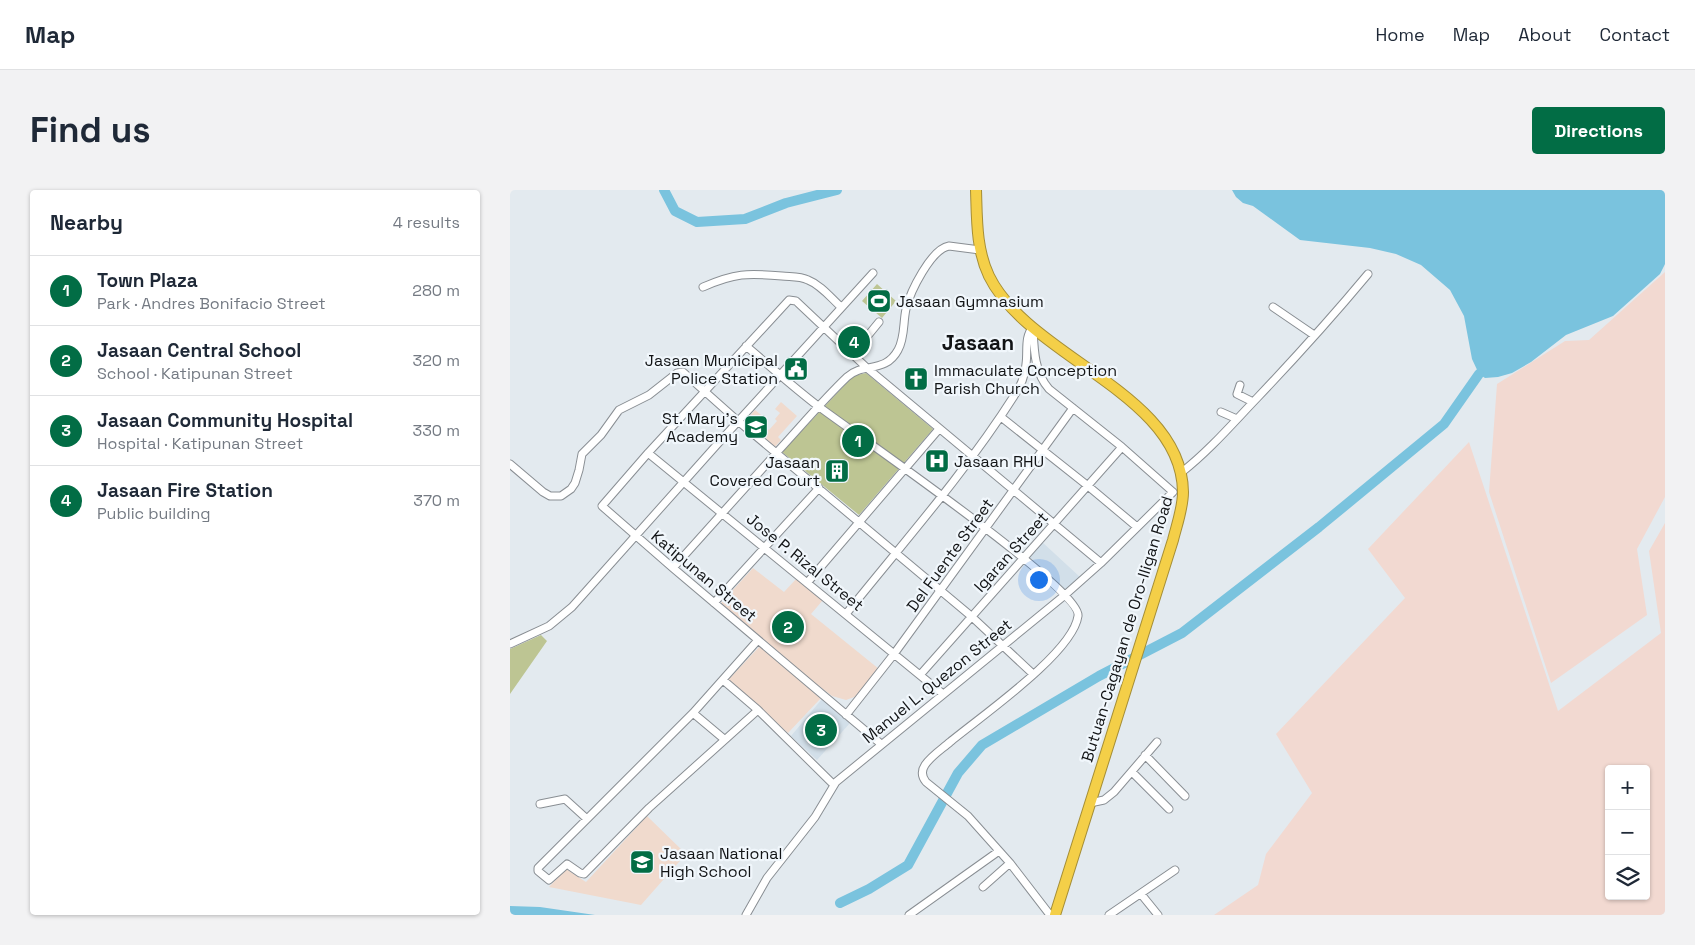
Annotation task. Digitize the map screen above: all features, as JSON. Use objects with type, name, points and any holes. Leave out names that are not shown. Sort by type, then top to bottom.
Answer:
[{"type":"highway","name":"Butuan-Cagayan de Oro-Iligan Road","points":[[976,195],[980,250],[986,270],[996,289],[1017,313],[1033,327],[1128,399],[1151,419],[1171,444],[1182,472],[1178,492],[1180,512],[1159,585],[1055,915]]},
{"type":"street","points":[[673,568],[722,512],[848,376],[860,369],[880,366],[898,350],[908,301],[936,252],[944,246],[980,250]]},
{"type":"street","points":[[510,644],[550,626],[576,604],[872,272]]},
{"type":"street","points":[[703,287],[722,278],[738,274],[798,277],[814,283],[841,307]]},
{"type":"street","points":[[1182,472],[1208,450],[1238,419],[1338,310],[1368,274]]},
{"type":"street","points":[[648,452],[783,305],[791,299],[796,301],[867,368],[1101,563]]},
{"type":"street","points":[[1273,307],[1314,335]]},
{"type":"street","points":[[852,354],[879,322]]},
{"type":"street","points":[[1033,327],[1038,371],[1049,389],[1178,492]]},
{"type":"street","points":[[846,614],[942,496],[1001,417],[1019,389],[1026,363],[1028,335],[1033,327]]},
{"type":"street","points":[[1034,345],[1048,339]]},
{"type":"street","points":[[746,346],[819,406],[906,468],[1023,558],[1065,594],[1077,608],[1079,612],[1077,621],[1060,647],[1033,674],[928,762],[923,771],[924,779],[968,816],[999,850],[1050,915]]},
{"type":"street","points":[[510,464],[543,492],[550,496],[561,496],[571,489],[575,483],[582,454],[598,438],[619,410],[649,395],[677,373],[683,372],[738,421],[972,616],[1033,674]]},
{"type":"street","points":[[1240,385],[1237,394],[1253,402]]},
{"type":"street","name":"Del Fuente Street","points":[[846,715],[894,654],[1073,408]]},
{"type":"street","points":[[1221,412],[1238,419]]},
{"type":"street","points":[[1001,417],[1137,527]]},
{"type":"street","points":[[807,582],[939,429]]},
{"type":"street","name":"Igaran Street","points":[[920,675],[1122,447]]},
{"type":"street","name":"Jose P. Rizal Street","points":[[648,452],[943,694]]},
{"type":"street","name":"Katipunan Street","points":[[648,452],[602,506],[882,744]]},
{"type":"street","points":[[714,603],[819,488]]},
{"type":"street","name":"Manuel L. Quezon Street","points":[[746,915],[767,878],[815,817],[834,785],[1065,594],[1178,492]]},
{"type":"street","points":[[758,640],[693,713],[537,869],[549,880],[566,864],[580,874],[584,874],[648,808],[758,710]]},
{"type":"street","points":[[723,680],[758,710],[834,785]]},
{"type":"street","points":[[693,713],[724,739]]},
{"type":"street","points":[[1090,803],[1104,800],[1110,796],[1157,742]]},
{"type":"street","points":[[1145,755],[1185,796]]},
{"type":"street","points":[[1132,772],[1169,809]]},
{"type":"street","points":[[540,804],[565,799],[587,818]]},
{"type":"street","points":[[910,915],[999,850]]},
{"type":"street","points":[[983,887],[1010,863]]},
{"type":"street","points":[[1109,915],[1175,870]]},
{"type":"street","points":[[1140,894],[1158,915]]},
{"type":"shaded area","points":[[1665,272],[1665,497],[1637,549],[1647,615],[1551,683],[1489,492],[1497,384],[1565,341],[1589,340]]},
{"type":"shaded area","name":"St. Mary's Academy","points":[[781,402],[797,416],[778,437],[781,440],[773,449],[740,422],[746,415],[749,417],[755,410],[765,418],[761,423],[769,430],[777,421],[775,419],[780,413],[775,409]]},
{"type":"shaded area","points":[[1469,442],[1558,711],[1661,633],[1649,551],[1665,523],[1665,915],[1214,915],[1258,885],[1266,854],[1312,793],[1276,734],[1405,598],[1368,549]]},
{"type":"shaded area","points":[[1041,541],[1080,577],[1066,591],[1027,556]]},
{"type":"shaded area","points":[[753,568],[784,592],[797,578],[823,600],[811,614],[879,669],[857,696],[846,700],[832,696],[721,603]]},
{"type":"shaded area","points":[[761,645],[821,698],[788,733],[728,680]]},
{"type":"shaded area","points":[[822,699],[850,723],[817,760],[791,736]]},
{"type":"shaded area","name":"Jasaan National High School","points":[[647,816],[686,854],[641,905],[549,887],[566,869],[586,882]]},
{"type":"green space","name":"Jasaan Gymnasium","points":[[877,284],[896,301],[882,318],[862,301]]},
{"type":"green space","points":[[866,373],[933,429],[859,515],[782,452],[853,376]]},
{"type":"green space","points":[[541,635],[547,641],[510,694],[510,649]]},
{"type":"water","points":[[1232,190],[1665,190],[1665,264],[1660,274],[1613,316],[1566,335],[1531,362],[1512,373],[1485,378],[1479,374],[1472,359],[1464,316],[1450,290],[1421,265],[1396,254],[1370,248],[1300,240],[1253,206],[1243,203]]},
{"type":"water","points":[[510,906],[540,907],[595,915],[510,915]]},
{"type":"waterway","points":[[664,190],[675,211],[697,222],[745,219],[786,203],[837,190]]},
{"type":"waterway","points":[[840,903],[869,889],[908,865],[958,773],[982,745],[1099,676],[1182,633],[1319,527],[1444,424],[1479,374]]},
{"type":"place","name":"Jasaan Gymnasium","points":[[879,301]]},
{"type":"place","name":"Jasaan Fire Station","points":[[854,342]]},
{"type":"place","name":"Jasaan Municipal Police Station","points":[[796,369]]},
{"type":"place","name":"Immaculate Conception Parish Church","points":[[916,379]]},
{"type":"place","name":"St. Mary's Academy","points":[[756,427]]},
{"type":"place","name":"Town Plaza","points":[[858,441]]},
{"type":"place","name":"Jasaan RHU","points":[[937,461]]},
{"type":"place","name":"Jasaan Covered Court","points":[[837,471]]},
{"type":"place","name":"Jasaan Central School","points":[[788,627]]},
{"type":"place","name":"Jasaan Community Hospital","points":[[821,730]]},
{"type":"place","name":"Jasaan National High School","points":[[642,862]]},
{"type":"district","name":"Jasaan","points":[[978,342]]}]
